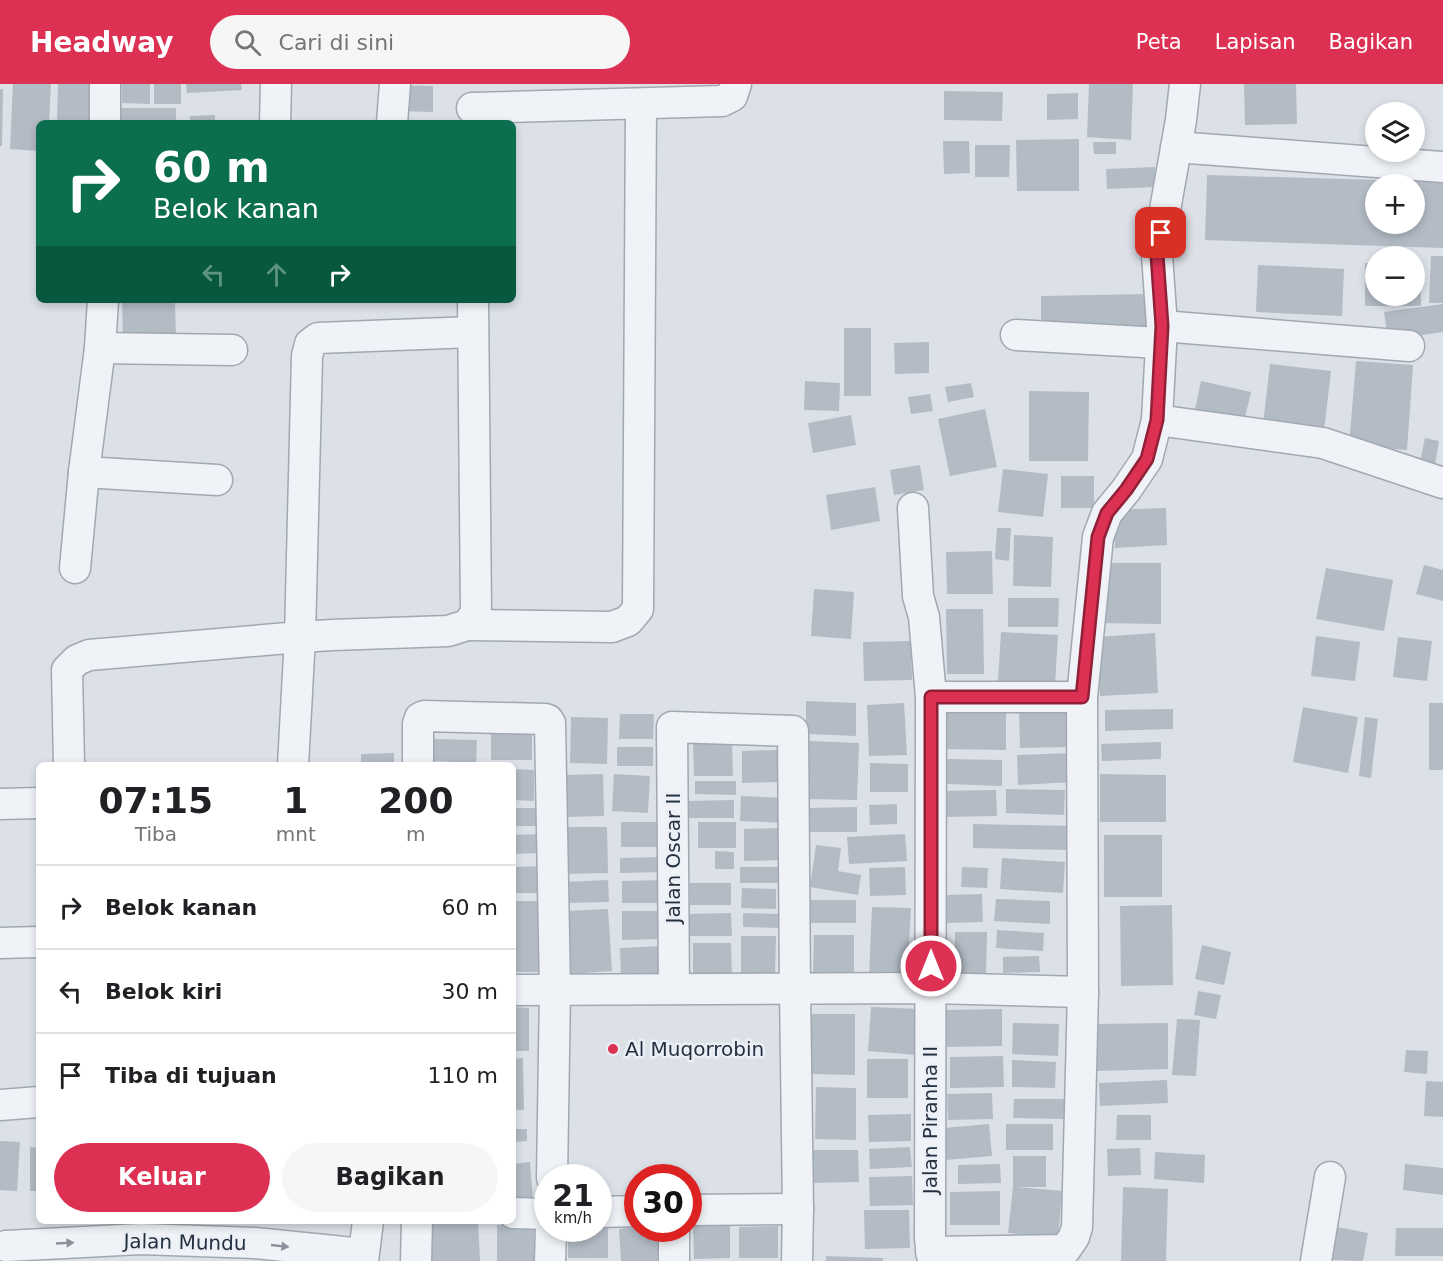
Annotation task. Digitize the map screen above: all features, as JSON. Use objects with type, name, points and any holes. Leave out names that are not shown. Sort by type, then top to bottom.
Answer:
[{"type":"street","points":[[105,84],[105,120]]},
{"type":"street","points":[[275,120],[276,84]]},
{"type":"street","points":[[392,120],[395,84]]},
{"type":"street","points":[[472,105],[641,104],[722,100],[732,96],[736,84]]},
{"type":"street","points":[[932,1257],[1068,1255],[1077,1227],[1083,992],[1082,697],[1098,537],[1107,513],[1147,459],[1157,420],[1162,335],[1157,255],[1185,84]]},
{"type":"street","points":[[69,762],[67,670],[77,660],[88,655],[300,637],[447,631],[467,625],[612,627],[628,621],[638,609],[641,104]]},
{"type":"street","points":[[1176,147],[1443,167]]},
{"type":"street","points":[[75,568],[84,472],[100,348],[103,303]]},
{"type":"street","points":[[467,625],[476,613],[473,303]]},
{"type":"street","points":[[293,762],[300,637],[307,356],[310,344],[318,338],[473,332]]},
{"type":"street","points":[[1016,335],[1162,335],[1409,346]]},
{"type":"street","points":[[100,348],[232,350]]},
{"type":"street","points":[[1157,420],[1323,442],[1443,483]]},
{"type":"street","points":[[84,472],[217,480]]},
{"type":"street","name":"Jalan Piranha II","points":[[913,508],[918,596],[924,617],[931,697],[932,1257]]},
{"type":"street","points":[[931,697],[1082,697]]},
{"type":"street","points":[[418,762],[418,724],[420,718],[424,716],[545,719],[550,723],[555,990],[552,1164]]},
{"type":"street","name":"Jalan Oscar II","points":[[674,989],[672,728],[793,731],[795,989]]},
{"type":"street","points":[[0,804],[36,803]]},
{"type":"street","points":[[0,943],[36,942]]},
{"type":"street","points":[[516,990],[931,988],[1083,992]]},
{"type":"street","points":[[795,989],[797,1261]]},
{"type":"street","points":[[0,1105],[36,1102]]},
{"type":"street","points":[[1316,1261],[1330,1177]]},
{"type":"street","points":[[702,1210],[798,1209]]},
{"type":"street","points":[[516,1213],[534,1214]]},
{"type":"street","points":[[363,1257],[368,1224]]},
{"type":"street","points":[[417,1224],[417,1261]]},
{"type":"street","name":"Jalan Mundu","points":[[11,1251],[141,1239],[255,1243],[363,1257]]},
{"type":"street","points":[[550,1261],[551,1242]]},
{"type":"street","points":[[674,1242],[674,1261]]},
{"type":"building","points":[[13,84],[51,84],[49,120],[36,120],[36,151],[10,149]]},
{"type":"building","points":[[58,84],[97,84],[95,120],[57,120]]},
{"type":"building","points":[[122,84],[150,84],[150,104],[122,103]]},
{"type":"building","points":[[154,84],[181,84],[181,104],[154,104]]},
{"type":"building","points":[[186,84],[241,84],[242,90],[187,93]]},
{"type":"building","points":[[1089,84],[1133,84],[1131,140],[1087,137]]},
{"type":"building","points":[[1244,84],[1296,84],[1297,124],[1245,125]]},
{"type":"building","points":[[398,85],[433,86],[433,112],[397,111]]},
{"type":"building","points":[[0,89],[3,89],[2,146],[0,146]]},
{"type":"building","points":[[944,91],[1003,92],[1002,121],[944,120]]},
{"type":"building","points":[[1078,93],[1078,119],[1047,120],[1047,94]]},
{"type":"building","points":[[119,108],[176,108],[176,120],[119,120]]},
{"type":"building","points":[[215,115],[215,120],[190,120],[190,116]]},
{"type":"building","points":[[1079,139],[1079,191],[1017,191],[1016,140]]},
{"type":"building","points":[[943,141],[969,141],[970,173],[944,174]]},
{"type":"building","points":[[1093,142],[1116,142],[1116,154],[1094,154]]},
{"type":"building","points":[[975,145],[1010,145],[1009,177],[975,177]]},
{"type":"building","points":[[1155,167],[1156,187],[1107,189],[1106,169]]},
{"type":"building","points":[[1207,175],[1365,180],[1365,234],[1425,234],[1425,181],[1443,182],[1443,248],[1205,240]]},
{"type":"building","points":[[1431,256],[1443,256],[1443,303],[1429,303]]},
{"type":"building","points":[[1258,265],[1344,269],[1342,316],[1256,312]]},
{"type":"building","points":[[1147,294],[1148,330],[1041,332],[1041,296]]},
{"type":"building","points":[[122,303],[175,303],[176,339],[123,340]]},
{"type":"building","points":[[1443,304],[1443,332],[1388,340],[1384,312]]},
{"type":"building","points":[[844,328],[871,328],[871,396],[844,396]]},
{"type":"building","points":[[929,342],[929,373],[895,374],[894,343]]},
{"type":"building","points":[[1356,361],[1413,365],[1407,450],[1349,445]]},
{"type":"building","points":[[1270,364],[1331,371],[1324,431],[1263,424]]},
{"type":"building","points":[[805,381],[840,383],[839,411],[804,410]]},
{"type":"building","points":[[1201,381],[1251,392],[1242,430],[1193,419]]},
{"type":"building","points":[[971,383],[974,397],[948,402],[945,387]]},
{"type":"building","points":[[1029,391],[1089,392],[1088,461],[1029,461]]},
{"type":"building","points":[[930,394],[933,411],[911,414],[908,397]]},
{"type":"building","points":[[985,409],[997,467],[950,476],[938,419]]},
{"type":"building","points":[[851,415],[856,445],[813,453],[808,423]]},
{"type":"building","points":[[1425,438],[1439,441],[1435,465],[1420,462]]},
{"type":"building","points":[[920,465],[924,490],[894,495],[890,470]]},
{"type":"building","points":[[1003,469],[1048,474],[1043,517],[998,512]]},
{"type":"building","points":[[1061,476],[1094,476],[1094,508],[1061,508]]},
{"type":"building","points":[[875,487],[880,521],[831,530],[826,495]]},
{"type":"building","points":[[1166,508],[1167,545],[1115,548],[1113,510]]},
{"type":"building","points":[[997,528],[1011,528],[1009,561],[995,559]]},
{"type":"building","points":[[1014,535],[1053,537],[1051,587],[1013,586]]},
{"type":"building","points":[[992,551],[993,594],[947,594],[946,552]]},
{"type":"building","points":[[1098,563],[1161,563],[1161,624],[1097,623]]},
{"type":"building","points":[[1424,565],[1443,570],[1443,601],[1416,594]]},
{"type":"building","points":[[1326,568],[1393,580],[1384,631],[1316,619]]},
{"type":"building","points":[[814,589],[854,592],[851,639],[811,636]]},
{"type":"building","points":[[1008,598],[1059,598],[1058,627],[1008,627]]},
{"type":"building","points":[[946,609],[983,609],[984,674],[947,674]]},
{"type":"building","points":[[1001,632],[1058,635],[1055,684],[998,681]]},
{"type":"building","points":[[1155,633],[1158,693],[1100,696],[1097,637]]},
{"type":"building","points":[[1316,636],[1360,642],[1355,681],[1311,676]]},
{"type":"building","points":[[1398,637],[1432,641],[1427,681],[1393,677]]},
{"type":"building","points":[[911,641],[912,680],[864,681],[863,642]]},
{"type":"building","points":[[806,701],[856,703],[856,736],[806,734]]},
{"type":"building","points":[[904,703],[907,755],[869,756],[867,705]]},
{"type":"building","points":[[1429,703],[1443,703],[1443,770],[1429,770]]},
{"type":"building","points":[[942,707],[1006,708],[1006,750],[942,749]]},
{"type":"building","points":[[1303,707],[1358,717],[1348,773],[1293,762]]},
{"type":"building","points":[[1070,708],[1070,747],[1020,748],[1019,709]]},
{"type":"building","points":[[1173,709],[1173,729],[1105,731],[1105,710]]},
{"type":"building","points":[[620,714],[654,714],[653,739],[619,739]]},
{"type":"building","points":[[571,717],[608,718],[607,764],[570,763]]},
{"type":"building","points":[[1365,717],[1378,719],[1371,778],[1359,776]]},
{"type":"building","points":[[532,729],[532,760],[491,760],[491,730]]},
{"type":"building","points":[[434,739],[477,740],[476,762],[433,761]]},
{"type":"building","points":[[809,741],[859,743],[857,800],[807,799]]},
{"type":"building","points":[[1161,742],[1161,759],[1102,761],[1101,744]]},
{"type":"building","points":[[732,743],[733,776],[694,776],[693,744]]},
{"type":"building","points":[[617,747],[653,747],[653,766],[617,766]]},
{"type":"building","points":[[777,750],[777,782],[742,783],[742,751]]},
{"type":"building","points":[[394,753],[394,762],[361,762],[361,754]]},
{"type":"building","points":[[1073,753],[1074,782],[1018,785],[1017,755]]},
{"type":"building","points":[[947,759],[1002,760],[1002,786],[947,784]]},
{"type":"building","points":[[870,763],[908,764],[908,792],[870,792]]},
{"type":"building","points":[[516,769],[534,770],[534,801],[516,800]]},
{"type":"building","points":[[603,774],[604,816],[565,817],[564,775]]},
{"type":"building","points":[[614,774],[650,776],[648,813],[612,811]]},
{"type":"building","points":[[1100,774],[1166,775],[1166,822],[1100,822]]},
{"type":"building","points":[[695,781],[736,781],[736,795],[695,794]]},
{"type":"building","points":[[1006,789],[1065,790],[1064,815],[1006,813]]},
{"type":"building","points":[[996,790],[997,816],[940,817],[939,791]]},
{"type":"building","points":[[741,796],[785,798],[784,823],[740,821]]},
{"type":"building","points":[[734,800],[734,818],[689,818],[688,801]]},
{"type":"building","points":[[897,804],[897,824],[870,825],[869,805]]},
{"type":"building","points":[[857,807],[857,832],[808,832],[807,808]]},
{"type":"building","points":[[516,808],[540,808],[540,826],[516,826]]},
{"type":"building","points":[[621,822],[660,822],[661,847],[621,847]]},
{"type":"building","points":[[698,822],[736,822],[736,848],[698,848]]},
{"type":"building","points":[[973,824],[1072,826],[1071,850],[973,848]]},
{"type":"building","points":[[563,827],[607,827],[608,873],[563,874]]},
{"type":"building","points":[[780,828],[781,860],[744,861],[744,829]]},
{"type":"building","points":[[539,834],[539,853],[516,854],[516,835]]},
{"type":"building","points":[[905,834],[907,861],[849,864],[847,837]]},
{"type":"building","points":[[1104,835],[1162,835],[1162,897],[1104,897]]},
{"type":"building","points":[[816,845],[841,848],[838,871],[861,875],[858,895],[810,887]]},
{"type":"building","points":[[715,851],[734,852],[734,869],[715,869]]},
{"type":"building","points":[[662,857],[662,872],[620,873],[620,858]]},
{"type":"building","points":[[1002,858],[1065,862],[1063,893],[1000,889]]},
{"type":"building","points":[[548,866],[548,893],[516,893],[516,867]]},
{"type":"building","points":[[740,867],[778,867],[778,883],[740,883]]},
{"type":"building","points":[[905,867],[906,895],[870,896],[869,868]]},
{"type":"building","points":[[962,867],[988,868],[987,888],[961,887]]},
{"type":"building","points":[[608,880],[609,902],[565,903],[565,882]]},
{"type":"building","points":[[662,880],[662,903],[622,903],[622,881]]},
{"type":"building","points":[[690,883],[731,883],[731,905],[690,905]]},
{"type":"building","points":[[742,888],[776,889],[776,909],[741,908]]},
{"type":"building","points":[[982,894],[983,922],[946,923],[945,895]]},
{"type":"building","points":[[996,899],[1050,901],[1050,924],[994,921]]},
{"type":"building","points":[[807,900],[856,900],[856,923],[806,923]]},
{"type":"building","points":[[516,901],[544,901],[545,972],[516,972]]},
{"type":"building","points":[[1172,905],[1173,985],[1121,986],[1120,906]]},
{"type":"building","points":[[872,907],[911,908],[907,978],[869,977]]},
{"type":"building","points":[[608,909],[612,971],[568,974],[565,911]]},
{"type":"building","points":[[622,911],[660,911],[660,939],[622,940]]},
{"type":"building","points":[[731,913],[732,936],[686,936],[686,914]]},
{"type":"building","points":[[743,913],[778,914],[778,928],[743,927]]},
{"type":"building","points":[[997,930],[1044,933],[1043,951],[996,948]]},
{"type":"building","points":[[955,932],[987,932],[986,974],[955,974]]},
{"type":"building","points":[[814,935],[854,935],[854,974],[813,974]]},
{"type":"building","points":[[741,936],[776,936],[775,975],[741,974]]},
{"type":"building","points":[[693,943],[731,943],[732,976],[693,976]]},
{"type":"building","points":[[1202,945],[1231,952],[1224,985],[1195,979]]},
{"type":"building","points":[[661,946],[661,975],[621,976],[620,948]]},
{"type":"building","points":[[1039,956],[1040,972],[1003,973],[1003,957]]},
{"type":"building","points":[[1198,991],[1221,995],[1216,1019],[1194,1015]]},
{"type":"building","points":[[516,1007],[529,1008],[529,1051],[516,1051]]},
{"type":"building","points":[[871,1007],[920,1009],[917,1055],[868,1051]]},
{"type":"building","points":[[1002,1009],[1002,1046],[945,1047],[945,1010]]},
{"type":"building","points":[[812,1014],[855,1014],[855,1075],[812,1074]]},
{"type":"building","points":[[1177,1019],[1200,1020],[1196,1076],[1172,1075]]},
{"type":"building","points":[[1013,1023],[1059,1024],[1058,1056],[1012,1054]]},
{"type":"building","points":[[1168,1023],[1168,1069],[1097,1071],[1096,1024]]},
{"type":"building","points":[[1406,1050],[1428,1051],[1427,1074],[1404,1072]]},
{"type":"building","points":[[1003,1056],[1004,1087],[950,1088],[950,1057]]},
{"type":"building","points":[[523,1058],[524,1110],[516,1110],[516,1059]]},
{"type":"building","points":[[867,1059],[908,1059],[908,1098],[867,1098]]},
{"type":"building","points":[[1012,1060],[1056,1062],[1055,1088],[1012,1087]]},
{"type":"building","points":[[1167,1080],[1168,1103],[1100,1106],[1099,1083]]},
{"type":"building","points":[[1426,1081],[1443,1082],[1443,1117],[1424,1116]]},
{"type":"building","points":[[816,1087],[856,1088],[856,1140],[815,1139]]},
{"type":"building","points":[[992,1093],[993,1119],[948,1120],[947,1094]]},
{"type":"building","points":[[1014,1099],[1064,1099],[1064,1119],[1013,1118]]},
{"type":"building","points":[[911,1114],[911,1141],[869,1142],[868,1115]]},
{"type":"building","points":[[1117,1115],[1151,1115],[1151,1140],[1116,1140]]},
{"type":"building","points":[[989,1124],[992,1156],[946,1160],[944,1128]]},
{"type":"building","points":[[1006,1124],[1053,1124],[1053,1150],[1006,1150]]},
{"type":"building","points":[[516,1129],[527,1129],[527,1141],[516,1142]]},
{"type":"building","points":[[0,1141],[20,1142],[17,1191],[0,1190]]},
{"type":"building","points":[[30,1147],[36,1148],[36,1191],[30,1191]]},
{"type":"building","points":[[910,1147],[912,1167],[870,1169],[869,1149]]},
{"type":"building","points":[[1140,1148],[1141,1175],[1108,1176],[1107,1149]]},
{"type":"building","points":[[809,1150],[858,1150],[859,1182],[810,1183]]},
{"type":"building","points":[[1155,1152],[1205,1155],[1204,1183],[1154,1179]]},
{"type":"building","points":[[1013,1156],[1046,1156],[1046,1187],[1017,1187],[1062,1191],[1058,1238],[1008,1233],[1013,1187]]},
{"type":"building","points":[[530,1162],[533,1200],[516,1202],[516,1164]]},
{"type":"building","points":[[1000,1164],[1001,1183],[958,1184],[958,1165]]},
{"type":"building","points":[[1405,1164],[1443,1168],[1443,1195],[1403,1190]]},
{"type":"building","points":[[912,1176],[913,1205],[870,1206],[869,1177]]},
{"type":"building","points":[[1123,1187],[1168,1189],[1166,1261],[1121,1261]]},
{"type":"building","points":[[1000,1191],[1000,1225],[950,1225],[950,1192]]},
{"type":"building","points":[[864,1210],[909,1210],[910,1248],[865,1249]]},
{"type":"building","points":[[429,1224],[478,1224],[480,1261],[430,1261]]},
{"type":"building","points":[[497,1225],[534,1226],[534,1261],[497,1261]]},
{"type":"building","points":[[702,1225],[730,1225],[730,1258],[694,1259],[694,1242],[702,1242]]},
{"type":"building","points":[[778,1226],[778,1258],[739,1258],[739,1227]]},
{"type":"building","points":[[1337,1227],[1368,1233],[1363,1261],[1331,1260]]},
{"type":"building","points":[[624,1228],[624,1242],[660,1242],[661,1261],[621,1261],[619,1229]]},
{"type":"building","points":[[1396,1228],[1443,1228],[1443,1256],[1395,1256]]},
{"type":"building","points":[[568,1242],[608,1242],[608,1258],[568,1258]]},
{"type":"building","points":[[826,1256],[883,1258],[883,1261],[826,1261]]},
{"type":"place","name":"Al Muqorrobin","points":[[613,1049]]},
{"type":"route","points":[[931,966],[931,697],[1082,697],[1098,537],[1107,513],[1147,459],[1157,420],[1162,326],[1157,255],[1161,233]]}]
